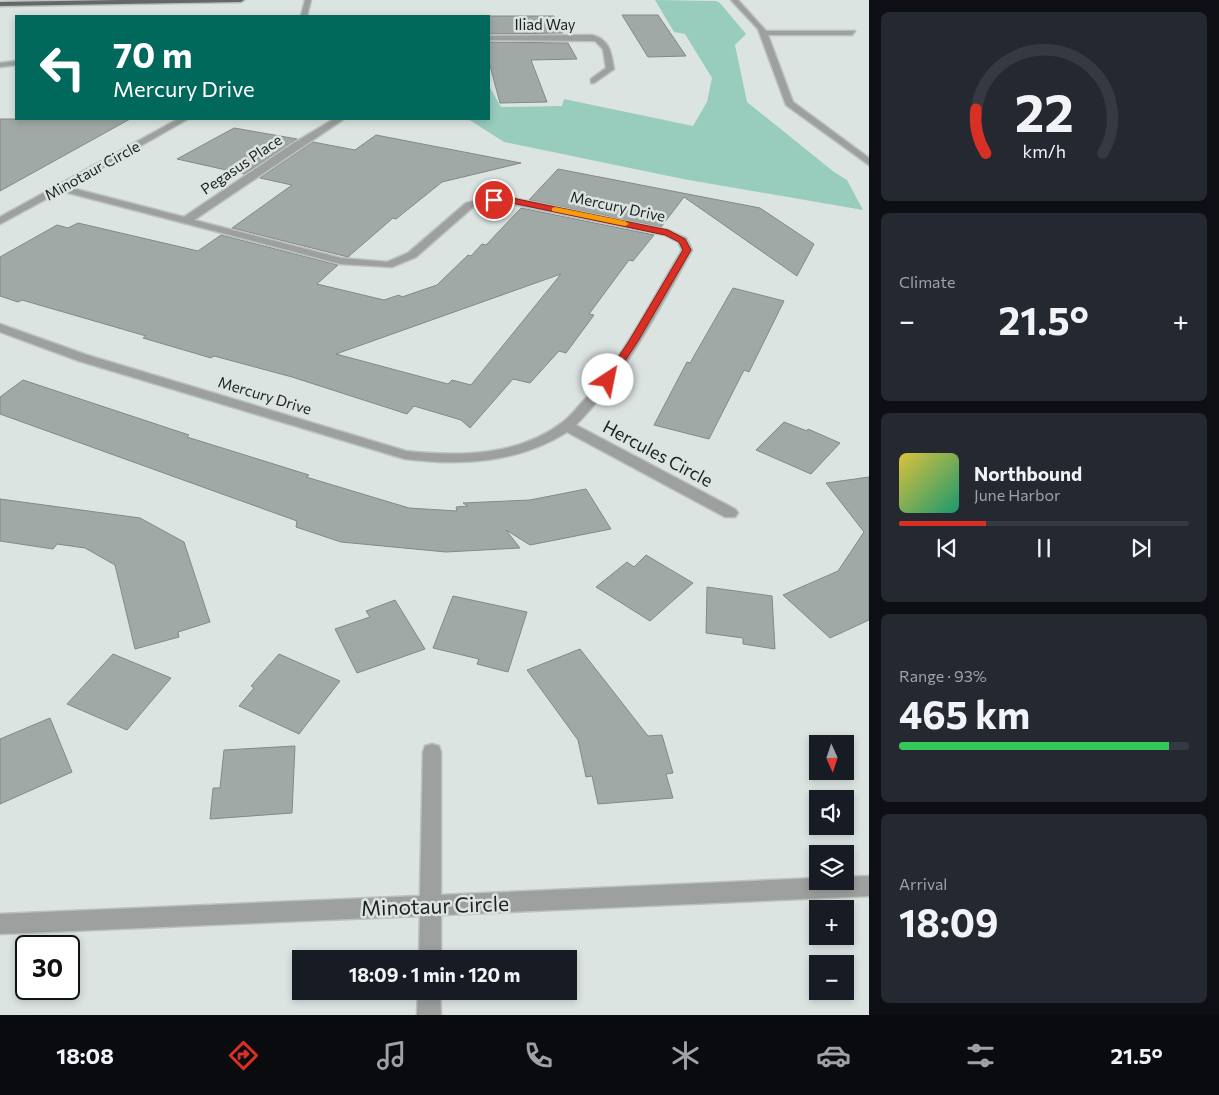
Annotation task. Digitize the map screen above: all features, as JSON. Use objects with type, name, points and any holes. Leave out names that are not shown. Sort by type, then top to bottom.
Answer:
[{"type":"main road","points":[[0,4],[242,0]]},
{"type":"street","points":[[304,15],[308,0]]},
{"type":"street","points":[[734,0],[763,33],[789,103],[869,162]]},
{"type":"street","points":[[763,33],[852,32]]},
{"type":"street","name":"Iliad Way","points":[[490,38],[592,37],[602,40],[606,43],[610,70],[594,80]]},
{"type":"street","points":[[0,65],[15,63]]},
{"type":"street","name":"Minotaur Circle","points":[[0,221],[182,120]]},
{"type":"street","name":"Pegasus Place","points":[[186,220],[295,146],[338,120]]},
{"type":"street","name":"Mercury Drive","points":[[0,328],[84,358],[405,455],[431,459],[484,457],[532,446],[567,426],[599,392],[634,341],[687,250],[682,240],[668,233],[512,200],[494,200],[470,205],[412,255],[388,265],[368,265],[60,188]]},
{"type":"street","points":[[0,342],[13,332]]},
{"type":"street","name":"Hercules Circle","points":[[567,426],[730,513]]},
{"type":"street","points":[[430,950],[432,752]]},
{"type":"street","name":"Minotaur Circle","points":[[0,924],[869,886]]},
{"type":"street","points":[[429,1000],[429,1015]]},
{"type":"green space","points":[[655,0],[716,1],[720,3],[746,34],[735,45],[747,102],[834,172],[847,180],[863,210],[683,179],[504,142],[470,120],[490,120],[490,88],[501,107],[562,106],[564,99],[693,126],[707,102],[712,78],[685,34],[674,32]]},
{"type":"building","points":[[622,15],[658,15],[686,56],[648,57]]},
{"type":"building","points":[[490,16],[554,16],[563,33],[490,34]]},
{"type":"building","points":[[490,42],[568,43],[577,59],[531,60],[547,102],[500,103],[490,66]]},
{"type":"building","points":[[0,119],[128,120],[0,191]]},
{"type":"building","points":[[234,128],[297,139],[244,174],[177,159]]},
{"type":"building","points":[[376,135],[521,163],[442,182],[396,219],[393,218],[348,257],[232,228],[292,185],[260,178],[313,142],[355,150]]},
{"type":"building","points":[[558,169],[760,208],[814,244],[797,276],[684,197],[661,227],[529,200]]},
{"type":"building","points":[[521,208],[654,235],[633,261],[629,260],[589,314],[594,315],[566,353],[559,351],[530,383],[513,379],[470,428],[461,420],[414,406],[407,414],[292,377],[214,356],[211,358],[143,338],[146,336],[22,300],[18,302],[0,296],[0,257],[57,225],[68,228],[78,223],[198,251],[221,235],[338,265],[317,284],[384,300],[399,295],[402,297],[437,285],[468,255],[471,256],[482,244],[486,245]],"holes":[[[561,274],[471,385],[452,380],[448,384],[336,354]]]},
{"type":"building","points":[[733,288],[784,301],[749,372],[744,370],[709,439],[654,425],[687,362],[690,363]]},
{"type":"building","points":[[23,380],[189,435],[187,437],[309,475],[306,477],[409,508],[457,511],[456,507],[468,506],[463,503],[530,500],[586,489],[611,529],[530,545],[506,530],[520,548],[446,552],[341,542],[296,527],[297,521],[0,414],[0,397]]},
{"type":"building","points":[[784,422],[807,431],[808,429],[840,443],[811,474],[756,450]]},
{"type":"building","points":[[869,477],[869,620],[830,638],[783,595],[838,571],[864,532],[826,483]]},
{"type":"building","points":[[0,499],[140,518],[184,542],[210,622],[178,632],[179,637],[135,649],[115,565],[85,548],[57,544],[53,549],[0,541]]},
{"type":"building","points":[[646,555],[693,583],[650,621],[596,587],[627,562],[634,567]]},
{"type":"building","points":[[707,587],[772,596],[775,649],[743,644],[743,638],[706,633]]},
{"type":"building","points":[[453,596],[527,612],[508,672],[477,664],[479,659],[433,648]]},
{"type":"building","points":[[395,600],[425,649],[357,673],[335,629],[370,617],[366,611]]},
{"type":"building","points":[[580,649],[648,736],[662,735],[673,773],[666,774],[673,798],[598,804],[592,776],[586,777],[578,740],[527,670]]},
{"type":"building","points":[[113,654],[171,678],[127,730],[67,704]]},
{"type":"building","points":[[279,654],[340,681],[299,734],[239,706],[254,688],[251,686]]},
{"type":"building","points":[[50,718],[72,772],[0,804],[0,739]]},
{"type":"building","points":[[295,746],[292,813],[210,819],[213,788],[220,788],[224,750]]},
{"type":"slow traffic","points":[[555,209],[625,224]]},
{"type":"route","points":[[494,200],[512,200],[668,233],[682,240],[687,250],[634,341],[608,380]]}]
